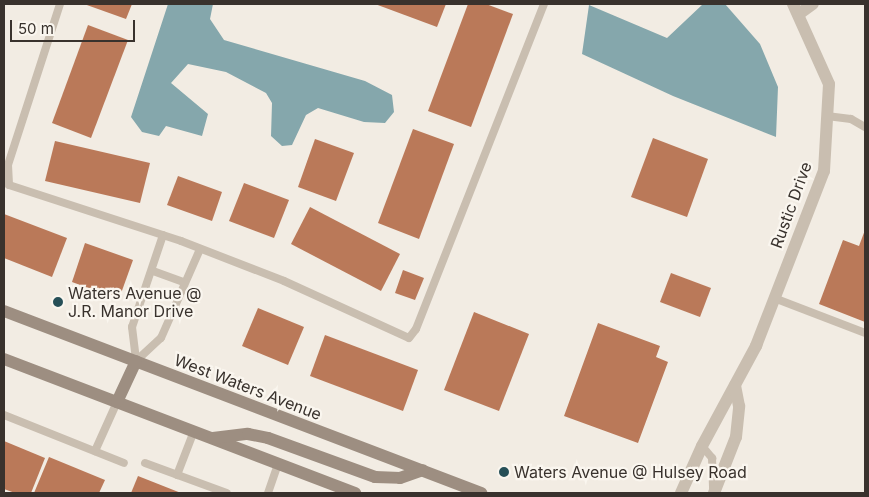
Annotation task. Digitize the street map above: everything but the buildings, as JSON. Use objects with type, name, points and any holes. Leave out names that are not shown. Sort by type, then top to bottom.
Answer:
[{"type":"main road","name":"West Waters Avenue","points":[[4,311],[481,493]]},
{"type":"main road","points":[[4,359],[355,493]]},
{"type":"main road","points":[[118,402],[136,361]]},
{"type":"main road","points":[[210,438],[248,434],[268,438],[375,478],[400,478],[423,470]]},
{"type":"street","points":[[796,9],[812,4]]},
{"type":"street","name":"Rustic Drive","points":[[681,493],[702,446],[735,385],[774,298],[824,171],[829,84],[796,9]]},
{"type":"street","points":[[714,493],[736,437],[739,406],[735,385]]},
{"type":"lane","points":[[60,4],[8,164],[9,185],[163,235],[284,281],[408,338],[416,329],[544,4]]},
{"type":"lane","points":[[827,116],[851,119],[865,127]]},
{"type":"lane","points":[[136,361],[132,327],[153,271],[163,235]]},
{"type":"lane","points":[[136,361],[161,338],[200,249]]},
{"type":"lane","points":[[153,271],[184,282]]},
{"type":"lane","points":[[774,298],[865,333]]},
{"type":"lane","points":[[95,451],[118,402]]},
{"type":"lane","points":[[4,415],[124,463]]},
{"type":"lane","points":[[176,475],[194,431]]},
{"type":"lane","points":[[702,446],[712,458],[714,493]]},
{"type":"lane","points":[[145,463],[227,493]]},
{"type":"lane","points":[[268,493],[278,464]]},
{"type":"water","points":[[168,4],[213,4],[210,19],[224,40],[365,81],[392,95],[394,112],[385,123],[364,122],[318,108],[306,115],[292,145],[282,146],[271,136],[272,103],[266,93],[226,72],[188,64],[171,83],[208,114],[202,136],[166,126],[159,136],[142,132],[131,117]]},
{"type":"water","points":[[703,4],[725,4],[760,44],[778,87],[776,137],[673,96],[582,54],[589,5],[667,38]]},
{"type":"place","name":"Waters Avenue @ J.R. Manor Drive","points":[[58,302]]},
{"type":"place","name":"Waters Avenue @ Hulsey Road","points":[[504,472]]}]
